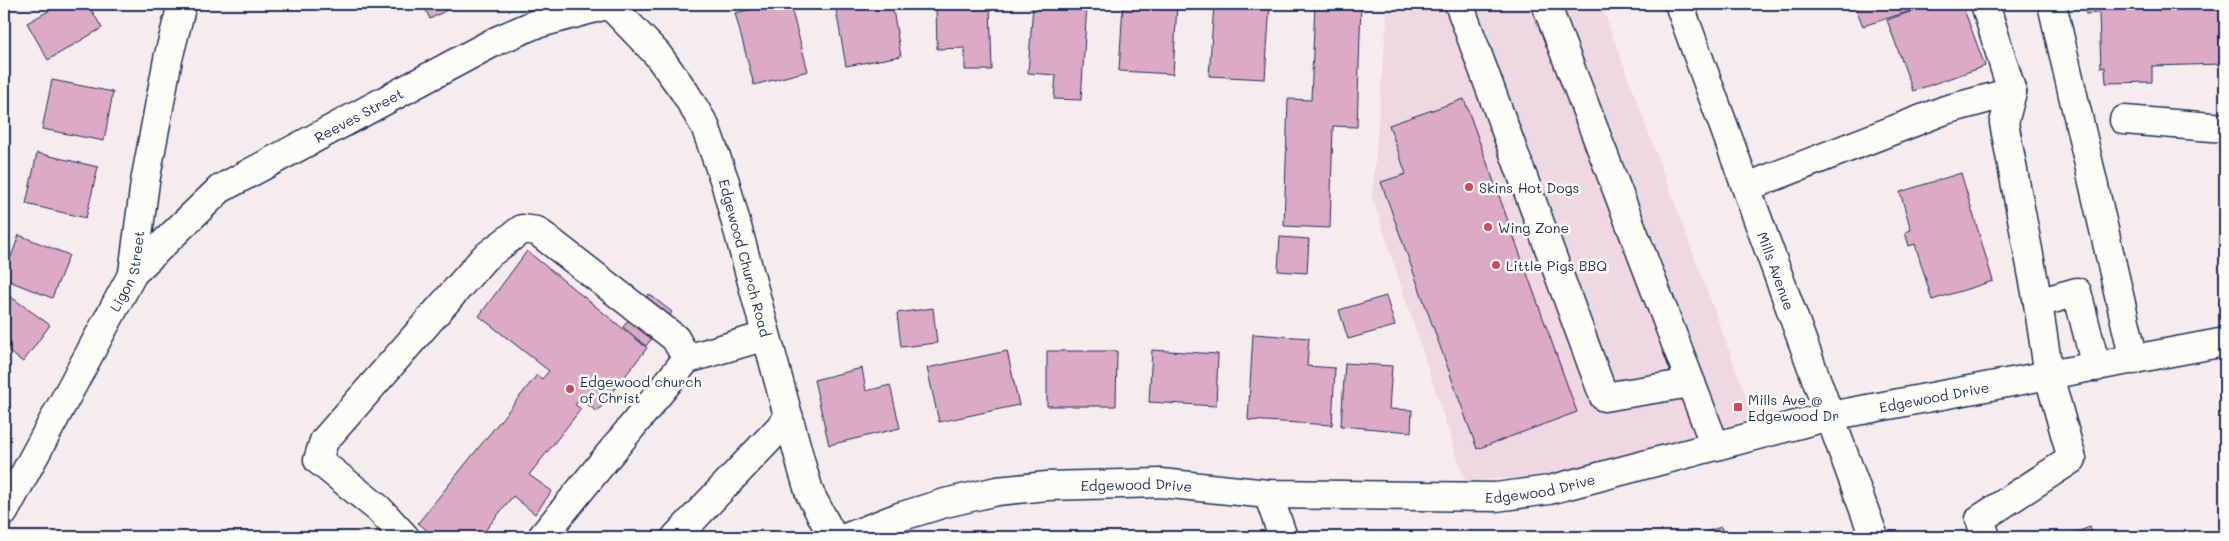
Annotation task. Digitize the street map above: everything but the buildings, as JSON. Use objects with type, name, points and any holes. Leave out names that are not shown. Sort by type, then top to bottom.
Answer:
[{"type":"street","name":"Ligon Street","points":[[4,512],[133,273],[145,182],[168,59],[182,4]]},
{"type":"street","name":"Reeves Street","points":[[133,273],[220,189],[496,42],[533,25],[610,4]]},
{"type":"street","name":"Edgewood Church Road","points":[[610,4],[657,54],[684,91],[705,126],[725,182],[810,494],[833,537]]},
{"type":"street","points":[[1459,4],[1604,397],[1692,383]]},
{"type":"street","points":[[1546,4],[1715,446]]},
{"type":"street","name":"Mills Avenue","points":[[1678,4],[1747,187],[1874,537]]},
{"type":"street","points":[[1985,4],[2012,92],[2004,123],[2038,303],[2049,376],[2072,459],[1980,519],[1986,537]]},
{"type":"street","points":[[2052,4],[2134,360]]},
{"type":"street","points":[[1747,187],[1945,110],[2012,92]]},
{"type":"street","points":[[2124,120],[2225,128]]},
{"type":"street","points":[[405,537],[378,509],[318,460],[324,440],[484,258],[522,229],[537,231],[675,338],[687,359]]},
{"type":"street","points":[[2038,303],[2077,292],[2096,367]]},
{"type":"street","points":[[542,537],[687,359],[766,336]]},
{"type":"street","name":"Edgewood Drive","points":[[848,537],[899,517],[945,503],[997,492],[1047,486],[1161,483],[1268,494],[1496,497],[1548,490],[1830,416],[2225,342]]},
{"type":"street","points":[[676,537],[788,418]]},
{"type":"street","points":[[1268,494],[1283,537]]},
{"type":"shaded area","points":[[1388,4],[1601,4],[1754,418],[1557,475],[1465,481],[1372,197]]},
{"type":"place","name":"Skins Hot Dogs","points":[[1469,187]]},
{"type":"place","name":"Wing Zone","points":[[1488,227]]},
{"type":"place","name":"Little Pigs BBQ","points":[[1496,265]]},
{"type":"place","name":"Edgewood church of Christ","points":[[570,389]]},
{"type":"place","name":"Mills Ave @ Edgewood Dr","points":[[1738,407]]}]
